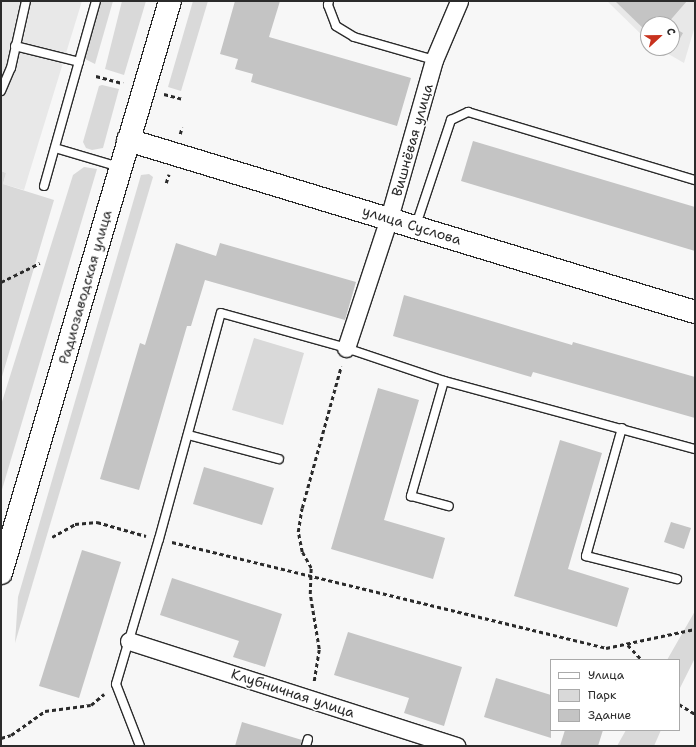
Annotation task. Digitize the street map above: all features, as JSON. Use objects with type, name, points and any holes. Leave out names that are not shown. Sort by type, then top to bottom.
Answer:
[{"type":"street","name":"Радиозаводская улица","points":[[1,573],[170,1]]},
{"type":"street","name":"Вишнёвая улица","points":[[346,348],[389,218],[434,60],[459,1]]},
{"type":"street","name":"улица Суслова","points":[[128,140],[416,225],[695,312]]},
{"type":"street","name":"Клубничная улица","points":[[129,641],[309,698],[429,742],[457,746]]},
{"type":"lane","points":[[1,91],[11,68],[26,1]]},
{"type":"lane","points":[[44,186],[96,1]]},
{"type":"lane","points":[[329,1],[328,5],[336,26],[354,37],[434,60]]},
{"type":"lane","points":[[15,46],[79,62]]},
{"type":"lane","points":[[416,225],[451,120],[468,112],[695,180]]},
{"type":"lane","points":[[55,148],[120,167]]},
{"type":"lane","points":[[140,746],[116,684],[160,539],[221,312],[346,348],[444,381],[695,449]]},
{"type":"lane","points":[[444,381],[411,496],[449,506]]},
{"type":"lane","points":[[622,428],[586,556],[676,579]]},
{"type":"lane","points":[[188,435],[279,459]]},
{"type":"path","points":[[1,282],[40,263]]},
{"type":"path","points":[[309,698],[320,649],[310,594],[311,568],[302,552],[298,532],[302,508],[346,348]]},
{"type":"path","points":[[52,537],[74,524],[96,522],[310,577],[606,648],[627,645],[695,629]]},
{"type":"path","points":[[627,645],[641,659]]},
{"type":"path","points":[[1,738],[11,735],[44,712],[92,705],[116,684]]},
{"type":"path","points":[[680,705],[695,714]]},
{"type":"shaded area","points":[[1,1],[82,1],[24,190],[3,184],[6,173],[1,171]]},
{"type":"shaded area","points":[[607,1],[695,1],[695,26],[684,63],[672,56],[680,56],[680,16],[640,16],[640,33]]},
{"type":"green space","points":[[101,1],[113,1],[95,64],[85,59]]},
{"type":"green space","points":[[122,1],[146,1],[124,75],[105,69]]},
{"type":"green space","points":[[193,1],[208,1],[181,91],[168,87]]},
{"type":"green space","points":[[102,85],[119,89],[103,148],[92,150],[86,148],[83,142],[99,86]]},
{"type":"green space","points":[[84,167],[97,169],[1,493],[1,405],[73,175]]},
{"type":"green space","points":[[1,171],[6,173],[3,184],[54,200],[1,380]]},
{"type":"green space","points":[[149,174],[153,177],[15,643],[18,597],[141,175]]},
{"type":"green space","points":[[254,338],[304,353],[283,425],[232,410]]},
{"type":"green space","points":[[695,611],[695,658],[680,688],[680,659],[668,659]]},
{"type":"green space","points":[[625,731],[661,731],[654,746],[617,746]]},
{"type":"building","points":[[235,1],[280,1],[269,37],[411,78],[397,126],[251,82],[253,74],[235,69],[238,59],[220,54]]},
{"type":"building","points":[[615,1],[687,1],[674,16],[640,16],[640,25]]},
{"type":"building","points":[[680,31],[683,33],[680,38]]},
{"type":"building","points":[[473,141],[695,207],[695,251],[461,181]]},
{"type":"building","points":[[176,243],[216,256],[220,243],[356,282],[345,320],[205,280],[191,326],[187,326],[139,490],[100,479],[140,343],[145,345]]},
{"type":"building","points":[[404,295],[572,345],[573,342],[695,377],[695,418],[533,372],[531,377],[393,336]]},
{"type":"building","points":[[378,388],[419,400],[384,520],[445,538],[433,579],[331,549]]},
{"type":"building","points":[[560,440],[602,453],[568,569],[629,588],[617,627],[514,596]]},
{"type":"building","points":[[204,467],[274,488],[262,525],[193,504]]},
{"type":"building","points":[[671,522],[691,528],[684,549],[664,542]]},
{"type":"building","points":[[82,550],[121,562],[79,698],[39,686]]},
{"type":"building","points":[[172,578],[282,614],[265,667],[233,657],[239,641],[160,615]]},
{"type":"building","points":[[348,632],[462,667],[444,726],[404,713],[409,698],[334,675]]},
{"type":"building","points":[[496,678],[550,695],[551,738],[484,717]]},
{"type":"building","points":[[242,722],[302,740],[301,746],[235,746]]},
{"type":"building","points":[[565,731],[603,731],[598,746],[560,746]]}]
